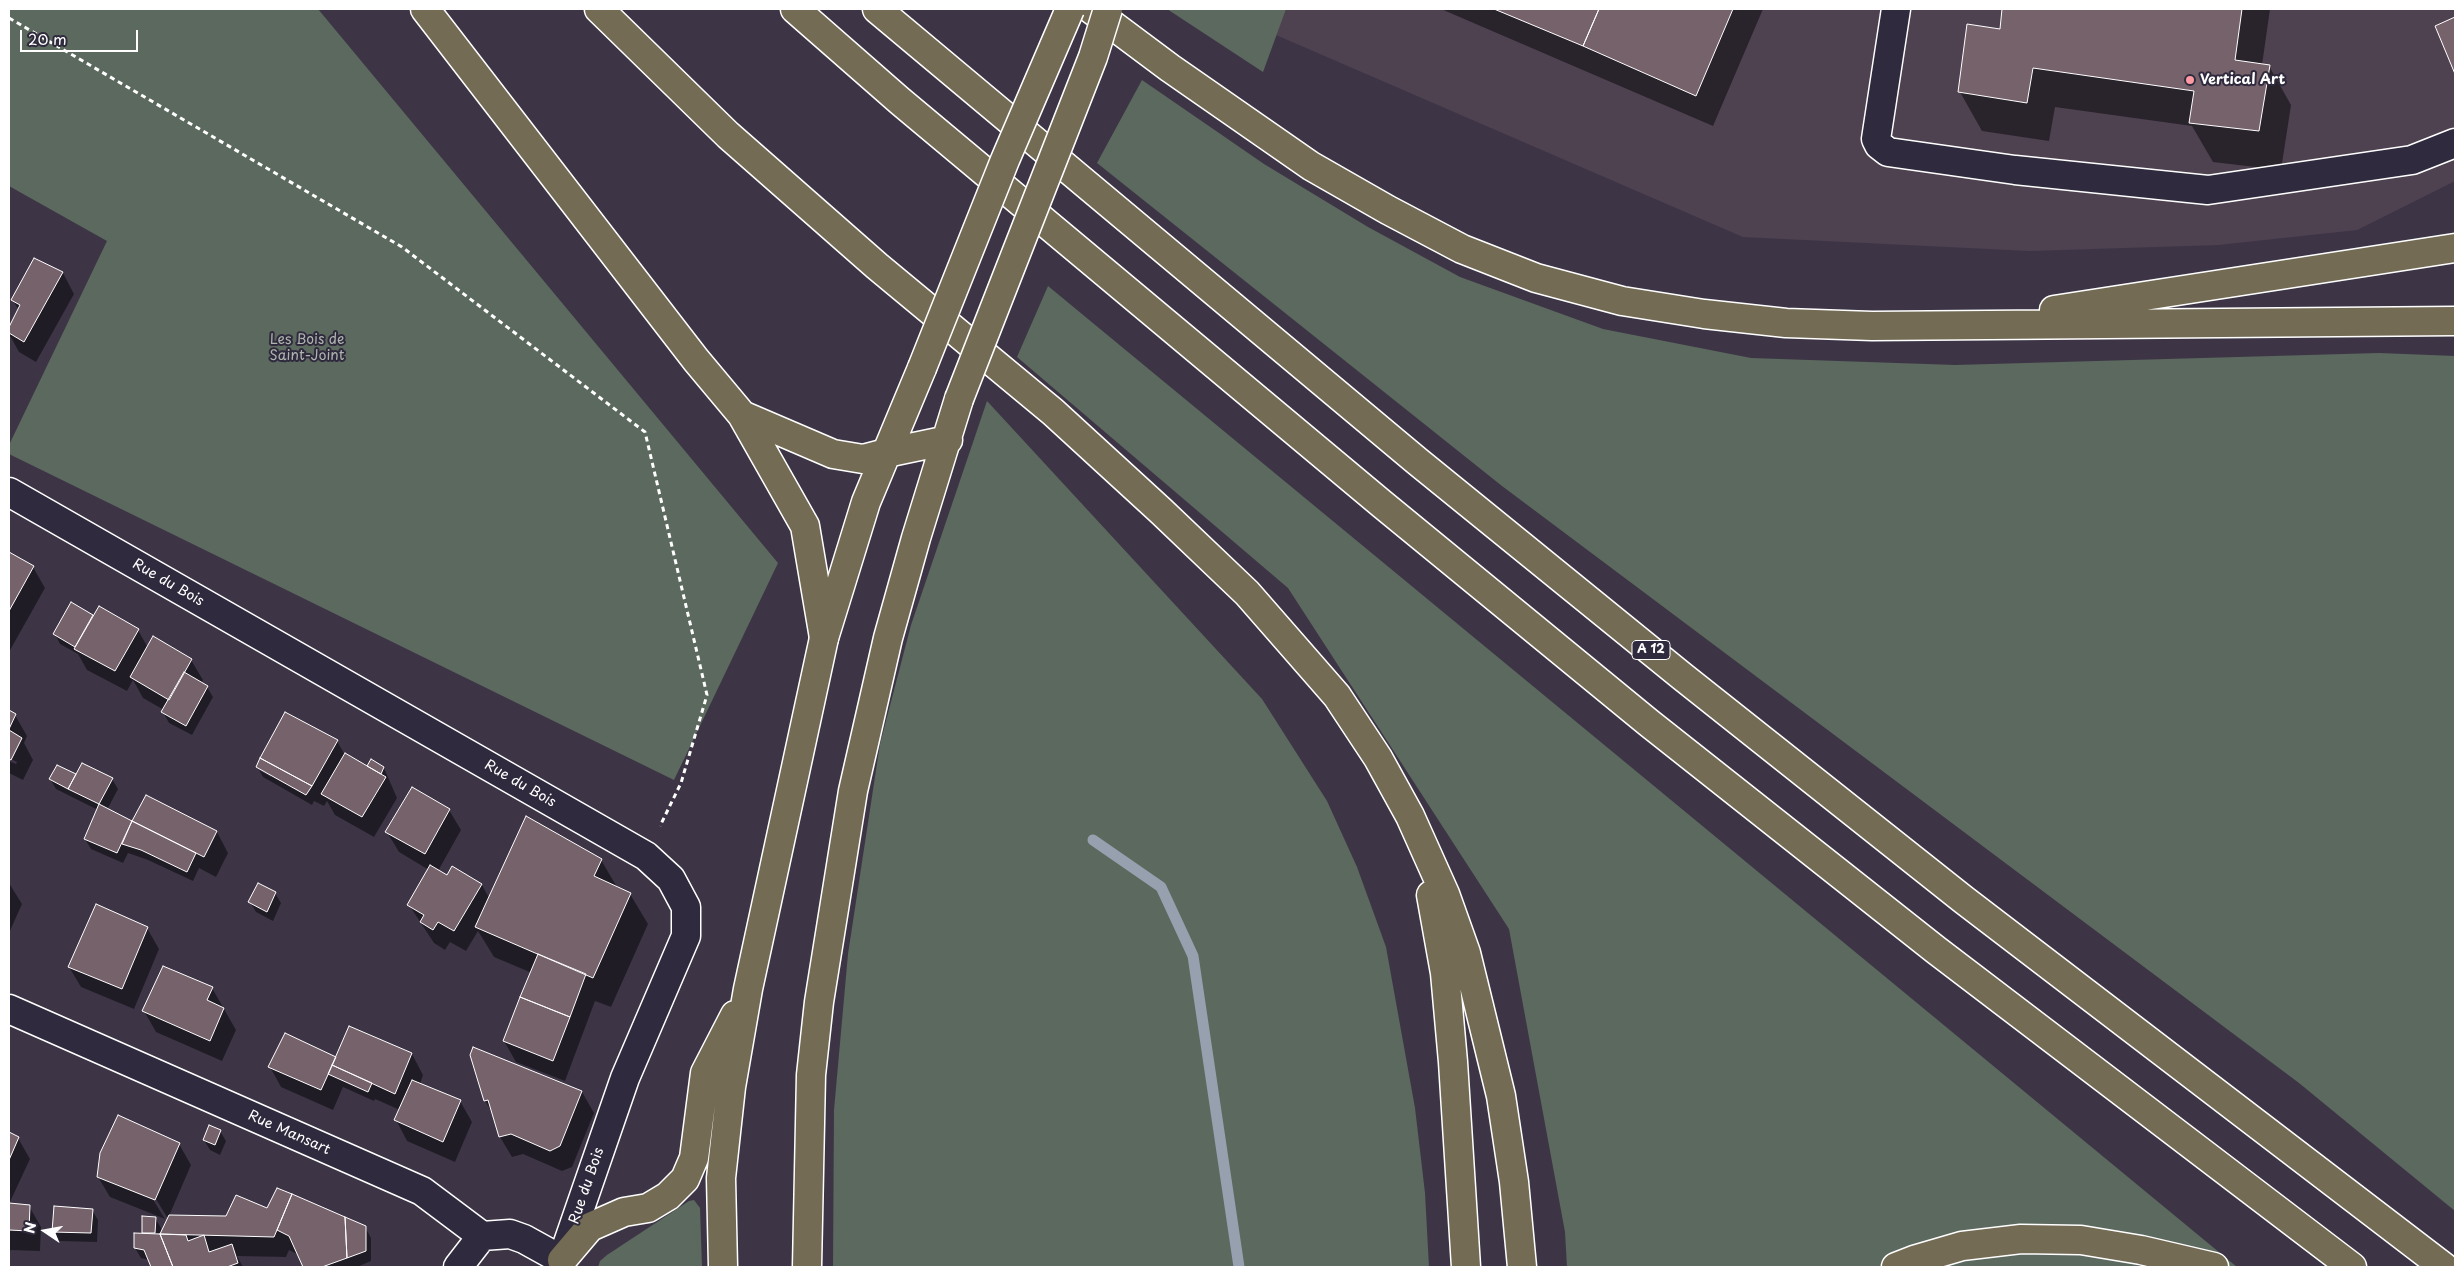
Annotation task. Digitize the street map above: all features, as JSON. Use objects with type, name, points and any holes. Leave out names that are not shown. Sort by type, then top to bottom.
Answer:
[{"type":"main road","points":[[425,9],[696,360],[742,414],[805,526],[824,638]]},
{"type":"main road","points":[[599,9],[728,135],[876,266],[1053,412],[1162,511],[1247,593],[1337,696],[1378,758],[1410,816],[1445,894],[1463,944],[1485,1025],[1501,1096],[1514,1182],[1522,1267]]},
{"type":"main road","points":[[795,9],[916,114],[1382,504],[1649,723],[1936,950],[2352,1267]]},
{"type":"main road","name":"A 12","points":[[877,9],[1402,448],[1699,689],[1964,900],[2444,1267]]},
{"type":"main road","points":[[723,1267],[722,1178],[731,1087],[748,989],[824,638],[866,502],[1005,160],[1070,9]]},
{"type":"main road","points":[[1091,9],[1170,68],[1311,166],[1462,249],[1536,278],[1622,301],[1704,314],[1786,323],[1951,326],[2455,321]]},
{"type":"main road","points":[[807,1267],[811,1075],[819,1002],[853,791],[888,638],[918,530],[948,440],[959,399],[1093,57],[1108,9]]},
{"type":"main road","points":[[1093,57],[1120,9]]},
{"type":"main road","points":[[1951,326],[2455,248]]},
{"type":"main road","points":[[742,414],[833,454],[863,459],[948,440]]},
{"type":"main road","points":[[1410,816],[1429,888],[1445,972],[1453,1062],[1466,1267]]},
{"type":"main road","points":[[560,1264],[590,1227],[624,1212],[648,1208],[668,1196],[685,1179],[694,1158],[705,1073],[748,989]]},
{"type":"main road","points":[[1896,1267],[1962,1246],[2020,1240],[2081,1240],[2141,1250],[2214,1267]]},
{"type":"street","points":[[1896,9],[1876,139],[1879,146],[1888,152],[2015,170],[2208,190],[2412,160],[2455,143]]},
{"type":"street","name":"Rue du Bois","points":[[9,492],[646,856],[671,878],[686,906],[686,936],[625,1078],[560,1264]]},
{"type":"street","name":"Rue Mansart","points":[[9,1009],[422,1191],[482,1236]]},
{"type":"street","points":[[458,1267],[482,1236],[510,1234],[524,1239],[560,1264]]},
{"type":"path","points":[[9,18],[402,248],[645,432],[707,696],[681,783],[646,856]]},
{"type":"shaded area","points":[[1216,9],[2455,9],[2455,181],[2357,230],[2218,245],[2030,251],[1743,237]]},
{"type":"green space","name":"Les Bois de Saint-Joint","points":[[9,9],[318,9],[778,563],[674,780],[9,454],[9,445],[107,241],[9,186]]},
{"type":"green space","points":[[1167,9],[1286,9],[1263,72]]},
{"type":"green space","points":[[1142,80],[1264,164],[1368,227],[1460,277],[1603,329],[1751,358],[1955,365],[2379,353],[2455,356],[2455,1211],[2299,1083],[1502,486],[1097,163]]},
{"type":"green space","points":[[1048,286],[2237,1267],[1567,1267],[1565,1232],[1509,929],[1288,588],[1017,357]]},
{"type":"green space","points":[[987,401],[1262,699],[1327,801],[1357,867],[1386,947],[1415,1108],[1425,1193],[1429,1267],[833,1267],[834,1110],[848,954],[880,744],[911,625]]},
{"type":"green space","points":[[694,1200],[700,1208],[702,1267],[598,1267],[600,1261],[607,1255],[689,1201]]},
{"type":"building","points":[[1494,9],[1599,9],[1583,46]]},
{"type":"building","points":[[1599,9],[1733,9],[1696,96],[1583,46]]},
{"type":"building","name":"Vertical Art","points":[[2002,9],[2242,9],[2235,60],[2270,65],[2259,131],[2189,123],[2194,91],[2033,68],[2027,103],[1958,92],[1967,24],[2000,29]]},
{"type":"building","points":[[2455,17],[2455,74],[2435,26]]},
{"type":"building","points":[[34,258],[63,272],[24,342],[9,333],[9,327],[20,305],[11,300]]},
{"type":"building","points":[[9,552],[34,566],[9,611]]},
{"type":"building","points":[[71,602],[93,615],[75,647],[53,634]]},
{"type":"building","points":[[99,606],[139,629],[115,671],[74,649]]},
{"type":"building","points":[[153,636],[192,659],[169,700],[130,677]]},
{"type":"building","points":[[184,672],[208,686],[186,726],[161,712]]},
{"type":"building","points":[[9,710],[16,714],[9,729]]},
{"type":"building","points":[[285,712],[338,740],[312,786],[260,758]]},
{"type":"building","points":[[9,730],[22,738],[11,760],[9,759]]},
{"type":"building","points":[[345,753],[386,777],[362,817],[321,794]]},
{"type":"building","points":[[260,758],[312,786],[306,795],[256,767]]},
{"type":"building","points":[[371,759],[384,767],[381,774],[367,766]]},
{"type":"building","points":[[82,763],[113,778],[99,804],[68,789]]},
{"type":"building","points":[[57,765],[76,774],[68,789],[49,779]]},
{"type":"building","points":[[412,787],[450,809],[425,854],[385,832]]},
{"type":"building","points":[[146,795],[217,831],[204,857],[132,821]]},
{"type":"building","points":[[99,804],[132,821],[117,853],[84,839]]},
{"type":"building","points":[[526,816],[602,859],[594,876],[631,893],[593,978],[475,927]]},
{"type":"building","points":[[132,821],[196,853],[187,872],[141,850],[122,844]]},
{"type":"building","points":[[430,865],[447,875],[452,866],[482,884],[454,931],[438,922],[433,930],[420,922],[424,915],[407,905]]},
{"type":"building","points":[[258,883],[276,892],[267,912],[248,902]]},
{"type":"building","points":[[96,904],[148,927],[122,989],[68,967]]},
{"type":"building","points":[[538,954],[586,974],[570,1017],[520,997]]},
{"type":"building","points":[[163,966],[213,987],[207,1000],[224,1008],[210,1041],[142,1011]]},
{"type":"building","points":[[520,997],[570,1017],[553,1061],[503,1041]]},
{"type":"building","points":[[349,1026],[412,1053],[395,1094],[332,1065]]},
{"type":"building","points":[[285,1033],[336,1057],[321,1090],[268,1067]]},
{"type":"building","points":[[473,1047],[582,1091],[560,1146],[550,1151],[511,1134],[499,1137],[488,1100],[484,1101],[470,1055]]},
{"type":"building","points":[[332,1065],[372,1083],[368,1092],[328,1074]]},
{"type":"building","points":[[412,1080],[461,1100],[443,1142],[394,1120]]},
{"type":"building","points":[[118,1115],[180,1143],[155,1200],[97,1177],[100,1153]]},
{"type":"building","points":[[209,1125],[221,1130],[215,1145],[203,1140]]},
{"type":"building","points":[[9,1132],[19,1137],[9,1160]]},
{"type":"building","points":[[277,1188],[292,1194],[274,1237],[160,1234],[169,1215],[226,1216],[236,1195],[267,1208]]},
{"type":"building","points":[[292,1194],[345,1217],[347,1258],[322,1267],[303,1267],[289,1236],[277,1230]]},
{"type":"building","points":[[9,1203],[30,1205],[29,1231],[9,1230]]},
{"type":"building","points":[[54,1206],[93,1209],[91,1233],[52,1232]]},
{"type":"building","points":[[142,1216],[156,1217],[155,1233],[142,1233]]},
{"type":"building","points":[[345,1217],[366,1226],[366,1251],[347,1258]]},
{"type":"building","points":[[134,1233],[160,1234],[173,1267],[151,1267],[144,1250],[134,1248]]},
{"type":"building","points":[[160,1234],[186,1235],[188,1241],[204,1235],[209,1252],[232,1244],[238,1263],[227,1267],[173,1267]]},
{"type":"waterway","points":[[1093,840],[1161,887],[1193,956],[1239,1267]]},
{"type":"place","name":"Vertical Art","points":[[2190,80]]}]
